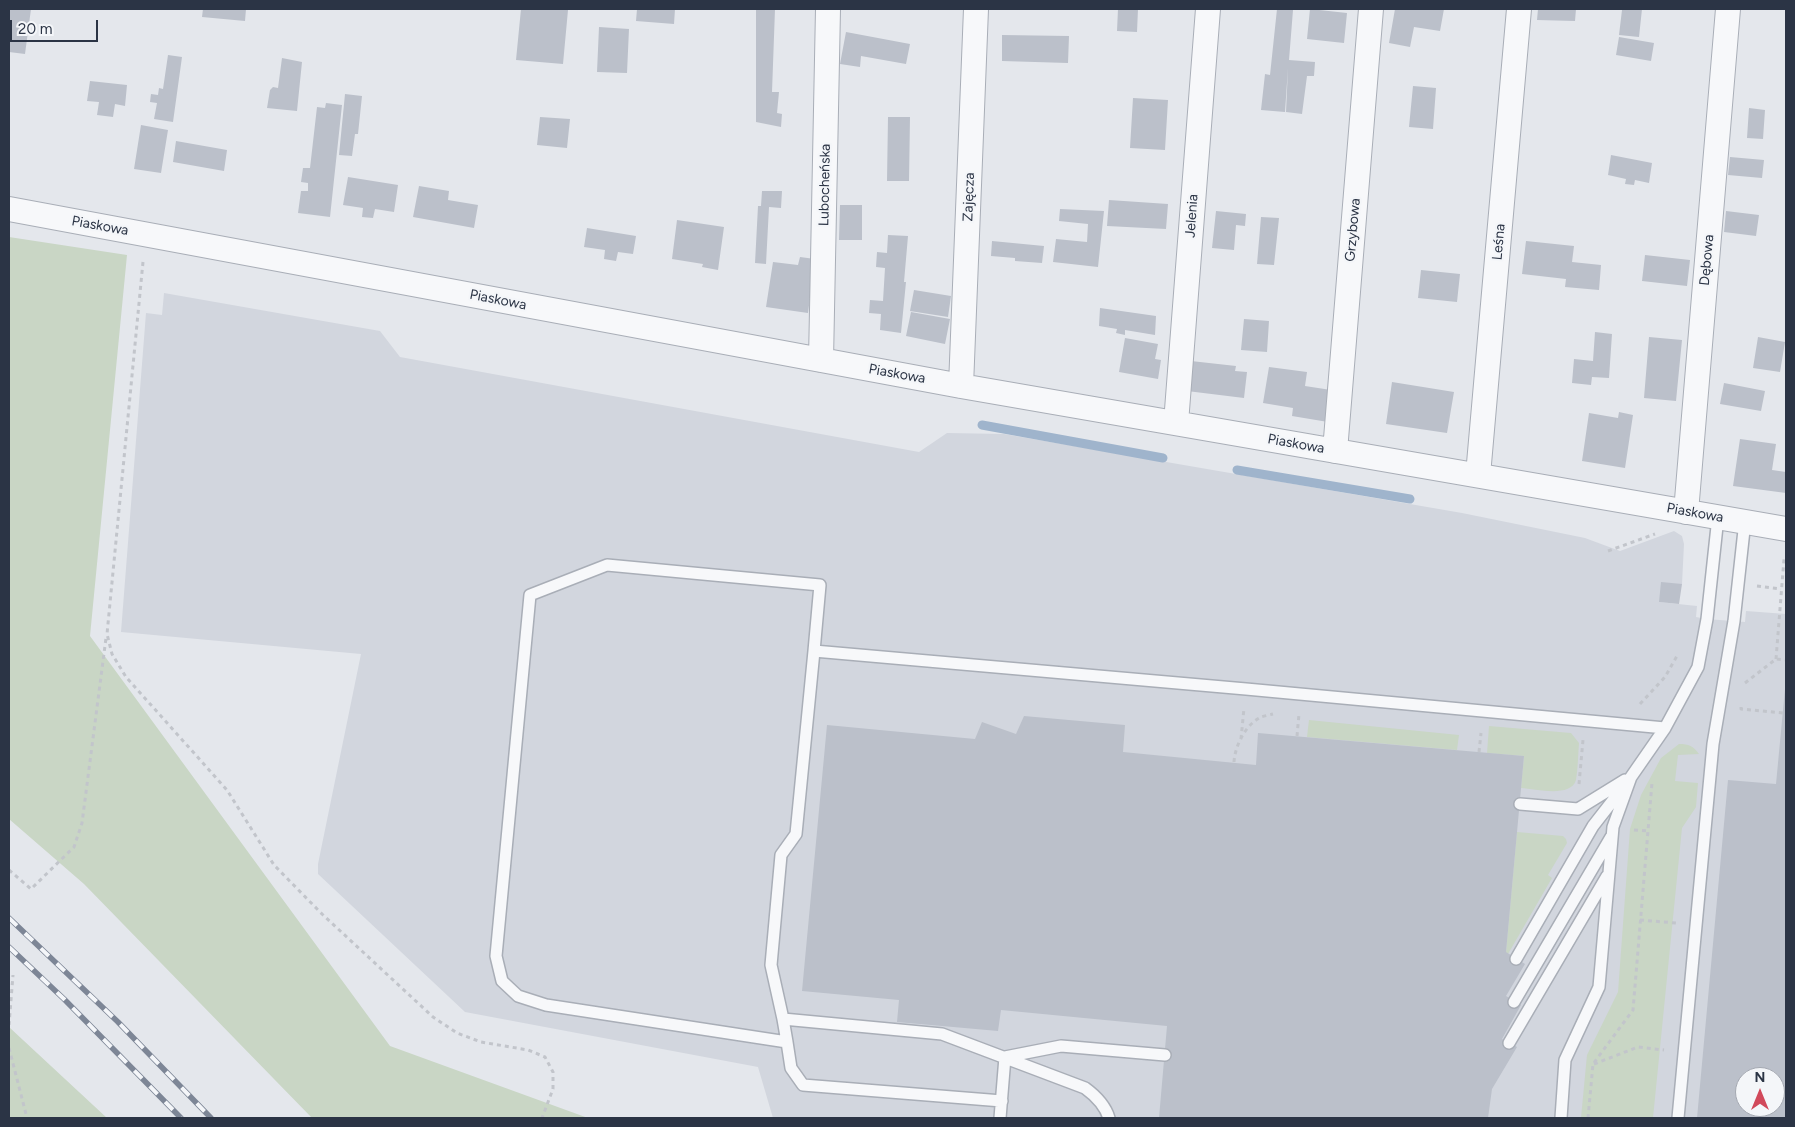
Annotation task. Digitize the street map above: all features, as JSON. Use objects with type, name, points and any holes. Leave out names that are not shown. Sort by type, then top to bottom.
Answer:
[{"type":"street","name":"Lubocheńska","points":[[821,360],[828,9]]},
{"type":"street","name":"Zajęcza","points":[[962,386],[976,9]]},
{"type":"street","name":"Jelenia","points":[[1176,423],[1208,9]]},
{"type":"street","name":"Grzybowa","points":[[1336,451],[1371,9]]},
{"type":"street","name":"Leśna","points":[[1478,475],[1519,9]]},
{"type":"street","name":"Dębowa","points":[[1686,512],[1728,9]]},
{"type":"street","name":"Piaskowa","points":[[9,209],[962,386],[1786,529]]},
{"type":"lane","points":[[1516,959],[1593,826],[1631,777],[1665,728],[1698,667],[1707,619],[1718,517]]},
{"type":"lane","points":[[1678,1118],[1713,744],[1734,621],[1745,521]]},
{"type":"lane","points":[[787,1042],[546,1006],[518,996],[502,981],[496,956],[530,595],[607,565],[820,585],[796,834],[781,855],[771,965],[783,1019],[787,1042],[791,1068],[804,1085],[1002,1101]]},
{"type":"lane","points":[[814,651],[1665,728]]},
{"type":"lane","points":[[1520,804],[1578,809],[1631,777]]},
{"type":"lane","points":[[1561,1118],[1565,1060],[1599,987],[1613,827],[1631,777]]},
{"type":"lane","points":[[1514,1002],[1613,834]]},
{"type":"lane","points":[[1509,1043],[1609,873]]},
{"type":"lane","points":[[783,1019],[942,1034],[1085,1088],[1098,1098],[1109,1118]]},
{"type":"lane","points":[[1005,1057],[1061,1046],[1165,1055]]},
{"type":"lane","points":[[1000,1118],[1005,1057]]},
{"type":"path","points":[[9,870],[32,889],[74,847],[82,822],[107,634],[146,234]]},
{"type":"path","points":[[1608,551],[1659,533]]},
{"type":"path","points":[[1776,659],[1780,597],[1784,559],[1786,560]]},
{"type":"path","points":[[107,634],[112,654],[126,677],[227,790],[274,865],[322,914],[433,1017],[457,1033],[481,1042],[528,1050],[545,1057],[553,1072],[553,1089],[542,1118]]},
{"type":"path","points":[[1633,704],[1640,704],[1665,677],[1680,650]]},
{"type":"path","points":[[1675,667],[1676,659]]},
{"type":"path","points":[[1743,685],[1776,659],[1786,660]]},
{"type":"path","points":[[1234,762],[1235,752],[1251,725],[1261,718],[1280,712]]},
{"type":"path","points":[[1289,713],[1309,715]]},
{"type":"path","points":[[1297,736],[1299,714]]},
{"type":"path","points":[[1578,809],[1584,729],[1595,722]]},
{"type":"path","points":[[1472,732],[1490,734]]},
{"type":"path","points":[[1479,752],[1481,732]]},
{"type":"path","points":[[1588,1118],[1593,1064],[1633,1010],[1653,780]]},
{"type":"path","points":[[9,1025],[13,975]]},
{"type":"path","points":[[1593,1064],[1638,1047],[1684,1053]]},
{"type":"path","points":[[9,1048],[27,1118]]},
{"type":"shaded area","points":[[164,293],[380,331],[400,357],[919,452],[947,433],[1004,434],[1462,513],[1585,538],[1620,551],[1674,531],[1682,536],[1684,544],[1682,584],[1659,602],[1697,606],[1696,617],[1707,619],[1745,622],[1746,611],[1786,614],[1786,1118],[773,1118],[758,1067],[465,1012],[318,874],[318,864],[361,654],[121,632],[146,313],[162,315]]},
{"type":"green space","points":[[9,237],[127,255],[90,636],[390,1046],[588,1118],[312,1118],[84,884],[9,819]]},
{"type":"green space","points":[[1309,720],[1459,735],[1457,750],[1307,737]]},
{"type":"green space","points":[[1489,726],[1571,733],[1579,743],[1577,775],[1573,786],[1560,791],[1521,788],[1524,756],[1487,753]]},
{"type":"green space","points":[[1679,744],[1690,746],[1699,754],[1678,755],[1675,781],[1698,783],[1696,807],[1682,828],[1653,1118],[1581,1118],[1587,1055],[1618,992],[1630,829],[1641,795],[1661,758]]},
{"type":"green space","points":[[1517,832],[1563,836],[1567,843],[1548,875],[1552,878],[1508,954],[1506,952]]},
{"type":"green space","points":[[9,1027],[107,1118],[9,1118]]},
{"type":"building","points":[[9,9],[31,9],[25,54],[9,52]]},
{"type":"building","points":[[203,9],[246,9],[245,21],[202,17]]},
{"type":"building","points":[[521,9],[568,10],[563,64],[516,60]]},
{"type":"building","points":[[637,9],[675,9],[674,24],[636,21]]},
{"type":"building","points":[[756,9],[775,9],[772,92],[779,92],[777,113],[782,114],[781,127],[756,122]]},
{"type":"building","points":[[1118,9],[1138,9],[1137,32],[1117,31]]},
{"type":"building","points":[[1277,9],[1293,10],[1289,60],[1315,62],[1314,76],[1307,76],[1302,114],[1286,112],[1288,68],[1285,112],[1261,110],[1265,74],[1270,75]]},
{"type":"building","points":[[1310,9],[1347,13],[1344,43],[1307,39]]},
{"type":"building","points":[[1395,9],[1444,9],[1440,31],[1414,27],[1410,47],[1389,43]]},
{"type":"building","points":[[1538,9],[1576,9],[1575,21],[1537,20]]},
{"type":"building","points":[[1642,9],[1639,37],[1619,35],[1622,10]]},
{"type":"building","points":[[599,27],[629,29],[627,73],[597,72]]},
{"type":"building","points":[[846,32],[910,44],[906,64],[861,56],[860,67],[840,64]]},
{"type":"building","points":[[1002,35],[1069,36],[1068,63],[1002,61]]},
{"type":"building","points":[[1619,37],[1654,43],[1651,61],[1616,55]]},
{"type":"building","points":[[168,55],[182,57],[173,122],[154,119],[157,103],[150,102],[151,94],[158,95],[159,88],[163,89]]},
{"type":"building","points":[[282,58],[302,62],[297,111],[267,108],[270,90],[273,87],[278,88]]},
{"type":"building","points":[[90,81],[127,85],[125,106],[115,104],[113,117],[97,115],[99,102],[87,101]]},
{"type":"building","points":[[1413,86],[1436,88],[1433,129],[1409,127]]},
{"type":"building","points":[[345,94],[362,96],[358,134],[355,134],[352,156],[339,155]]},
{"type":"building","points":[[1133,98],[1168,100],[1165,150],[1130,148]]},
{"type":"building","points":[[326,103],[342,105],[330,217],[298,213],[301,191],[308,191],[308,183],[301,182],[303,168],[310,168],[317,107],[325,108]]},
{"type":"building","points":[[1749,108],[1765,110],[1763,139],[1747,138]]},
{"type":"building","points":[[540,117],[570,119],[567,148],[537,145]]},
{"type":"building","points":[[888,117],[910,117],[909,181],[887,181]]},
{"type":"building","points":[[141,125],[168,130],[161,173],[134,169]]},
{"type":"building","points":[[176,141],[227,150],[224,171],[173,162]]},
{"type":"building","points":[[1611,155],[1652,163],[1649,183],[1635,180],[1634,185],[1625,184],[1626,179],[1608,175]]},
{"type":"building","points":[[1730,157],[1764,160],[1762,178],[1728,175]]},
{"type":"building","points":[[348,177],[398,185],[394,212],[375,209],[373,218],[362,217],[363,208],[343,205]]},
{"type":"building","points":[[419,186],[449,191],[448,200],[478,205],[474,228],[413,217]]},
{"type":"building","points":[[762,191],[782,191],[781,208],[769,207],[766,264],[755,263],[758,206],[761,206]]},
{"type":"building","points":[[1109,200],[1168,204],[1166,229],[1107,226]]},
{"type":"building","points":[[840,205],[862,205],[862,240],[839,240]]},
{"type":"building","points":[[1060,209],[1104,211],[1098,267],[1053,262],[1056,239],[1087,242],[1088,224],[1059,221]]},
{"type":"building","points":[[1216,211],[1246,214],[1245,226],[1236,225],[1234,250],[1212,248]]},
{"type":"building","points":[[1726,211],[1759,215],[1756,236],[1724,232]]},
{"type":"building","points":[[1261,217],[1279,218],[1274,265],[1257,264]]},
{"type":"building","points":[[677,220],[724,227],[718,270],[702,267],[703,264],[672,259]]},
{"type":"building","points":[[587,228],[636,236],[633,254],[618,252],[616,261],[604,259],[605,250],[584,247]]},
{"type":"building","points":[[888,235],[908,236],[901,333],[880,330],[881,314],[869,313],[870,300],[883,301],[885,268],[876,267],[877,252],[887,253]]},
{"type":"building","points":[[992,241],[1044,246],[1042,263],[1015,261],[1015,258],[991,256]]},
{"type":"building","points":[[1526,241],[1574,246],[1572,262],[1601,265],[1599,290],[1565,287],[1566,279],[1522,274]]},
{"type":"building","points":[[1645,255],[1690,260],[1687,286],[1642,281]]},
{"type":"building","points":[[800,257],[815,259],[808,313],[766,307],[773,262],[798,265]]},
{"type":"building","points":[[1421,270],[1460,274],[1457,302],[1418,298]]},
{"type":"building","points":[[914,290],[951,296],[948,317],[910,311]]},
{"type":"building","points":[[1100,308],[1156,316],[1155,335],[1125,330],[1125,335],[1116,333],[1117,329],[1099,326]]},
{"type":"building","points":[[911,312],[950,319],[945,344],[906,336]]},
{"type":"building","points":[[1244,319],[1269,321],[1267,352],[1241,350]]},
{"type":"building","points":[[1595,332],[1612,334],[1609,378],[1592,377],[1591,385],[1572,383],[1574,359],[1593,361]]},
{"type":"building","points":[[1649,337],[1682,340],[1676,401],[1644,398]]},
{"type":"building","points":[[1758,337],[1785,342],[1780,372],[1753,368]]},
{"type":"building","points":[[1125,338],[1158,344],[1155,359],[1161,360],[1158,379],[1119,372]]},
{"type":"building","points":[[1191,361],[1236,366],[1235,371],[1247,372],[1244,398],[1187,391]]},
{"type":"building","points":[[1269,367],[1307,372],[1305,386],[1331,390],[1328,422],[1292,416],[1293,408],[1263,403]]},
{"type":"building","points":[[1392,382],[1454,392],[1447,433],[1386,424]]},
{"type":"building","points":[[1724,383],[1765,391],[1761,411],[1720,404]]},
{"type":"building","points":[[1619,412],[1633,415],[1625,468],[1582,461],[1589,413],[1618,418]]},
{"type":"building","points":[[1740,439],[1776,444],[1772,470],[1786,472],[1786,493],[1733,486]]},
{"type":"building","points":[[1661,582],[1682,584],[1679,604],[1659,602]]},
{"type":"building","points":[[1786,689],[1786,1118],[1697,1118],[1728,780],[1776,784]]},
{"type":"building","points":[[1024,716],[1125,725],[1123,752],[1256,765],[1258,733],[1524,756],[1506,952],[1525,964],[1506,996],[1521,1005],[1502,1039],[1517,1047],[1492,1089],[1488,1118],[1159,1118],[1167,1026],[1001,1010],[998,1031],[897,1022],[899,1000],[802,991],[827,725],[975,739],[982,722],[1016,734]]},
{"type":"waterway","points":[[982,425],[1163,458]]},
{"type":"waterway","points":[[1237,470],[1410,499]]},
{"type":"railway","points":[[9,918],[118,1022],[211,1118]]},
{"type":"railway","points":[[9,947],[64,999],[181,1118]]}]
